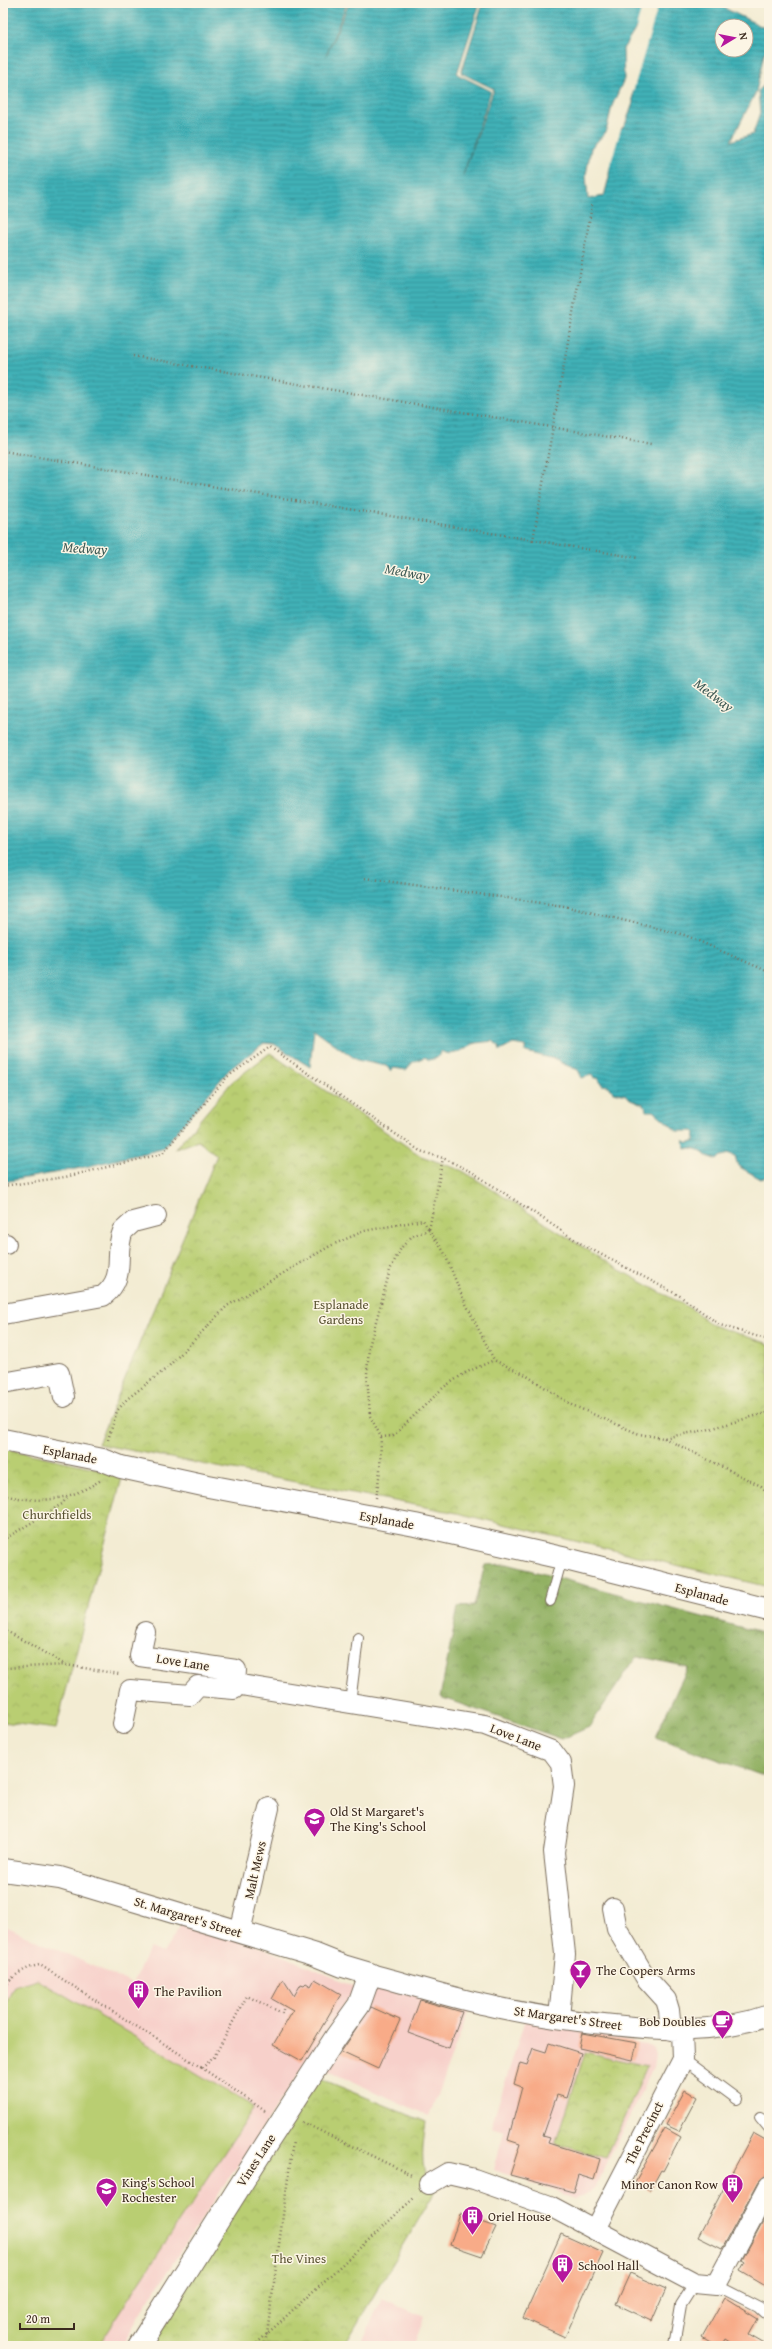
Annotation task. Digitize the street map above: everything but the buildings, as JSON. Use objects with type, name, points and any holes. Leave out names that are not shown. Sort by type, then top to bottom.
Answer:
[{"type":"street","points":[[3,1314],[103,1296],[110,1290],[117,1277],[120,1238],[123,1231],[133,1222],[156,1216]]},
{"type":"street","points":[[3,1383],[59,1373],[64,1397]]},
{"type":"street","name":"Esplanade","points":[[3,1440],[112,1463],[203,1486],[415,1525],[562,1558],[769,1610]]},
{"type":"street","name":"Love Lane","points":[[123,1724],[130,1690],[190,1695],[198,1686],[234,1689],[236,1670],[140,1656],[145,1632]]},
{"type":"street","name":"Love Lane","points":[[235,1684],[485,1725],[552,1751],[561,1763],[564,1786],[554,1852],[565,1954],[559,2018]]},
{"type":"street","name":"Malt Mews","points":[[240,1932],[269,1808]]},
{"type":"street","name":"St. Margaret's Street","points":[[3,1870],[60,1878],[240,1932],[370,1974]]},
{"type":"street","name":"The Precinct","points":[[595,2229],[683,2059],[677,2030],[666,2000],[646,1978],[617,1929],[613,1908]]},
{"type":"street","name":"St Margaret's Street","points":[[370,1974],[488,2006],[559,2018],[677,2030],[727,2025],[769,2015]]},
{"type":"street","name":"Vines Lane","points":[[138,2346],[336,2037],[359,2005],[370,1974]]},
{"type":"street","points":[[429,2184],[448,2173],[474,2179],[550,2206],[695,2283],[716,2285],[769,2186]]},
{"type":"lane","points":[[550,1601],[562,1558]]},
{"type":"lane","points":[[350,1703],[358,1638]]},
{"type":"lane","points":[[683,2059],[737,2099]]},
{"type":"lane","points":[[760,2117],[769,2128]]},
{"type":"lane","points":[[674,2346],[681,2305],[695,2283]]},
{"type":"lane","points":[[716,2285],[759,2307],[769,2316]]},
{"type":"path","points":[[533,540],[592,205]]},
{"type":"path","points":[[133,356],[651,444]]},
{"type":"path","points":[[3,451],[638,558]]},
{"type":"path","points":[[365,878],[564,906],[685,935],[769,972]]},
{"type":"path","points":[[3,1186],[65,1177],[162,1154],[227,1077],[270,1047],[420,1151],[443,1158],[472,1172],[583,1245],[680,1296],[720,1325],[769,1340]]},
{"type":"path","points":[[429,1230],[443,1158]]},
{"type":"path","points":[[3,1496],[30,1501],[67,1498],[88,1488],[112,1463],[112,1423],[117,1411],[127,1399],[166,1369],[227,1306],[330,1246],[364,1231],[423,1220],[444,1252],[462,1296],[494,1360],[524,1374],[572,1405],[639,1434],[663,1438],[761,1486],[769,1494]]},
{"type":"path","points":[[373,1518],[380,1471],[381,1437],[370,1416],[367,1374],[369,1347],[375,1319],[390,1270],[401,1248],[412,1236],[429,1230]]},
{"type":"path","points":[[381,1437],[393,1436],[444,1387],[465,1372],[494,1360]]},
{"type":"path","points":[[663,1438],[706,1430],[769,1412]]},
{"type":"path","points":[[3,1540],[62,1504],[67,1498]]},
{"type":"path","points":[[3,1629],[66,1665],[3,1668]]},
{"type":"path","points":[[3,1990],[8,1981],[31,1967],[40,1965],[202,2068],[285,2116],[429,2184],[254,2346]]},
{"type":"path","points":[[202,2068],[214,2057],[247,1996],[282,2012],[284,2006]]},
{"type":"path","points":[[264,2346],[267,2334],[285,2116]]},
{"type":"shaded area","name":"King's School Rochester","points":[[183,1922],[269,1950],[356,1987],[147,2302],[122,2346],[3,2346],[3,1925],[133,1984],[149,1948],[163,1953]]},
{"type":"shaded area","points":[[380,1982],[471,2005],[429,2116],[326,2069]]},
{"type":"shaded area","points":[[526,2016],[640,2043],[653,2048],[655,2055],[653,2067],[597,2184],[591,2192],[582,2196],[575,2198],[494,2170],[504,2131],[491,2127]]},
{"type":"shaded area","points":[[382,2298],[424,2317],[414,2346],[360,2346]]},
{"type":"green space","name":"Esplanade Gardens","points":[[270,1053],[421,1156],[463,1171],[616,1268],[693,1310],[712,1325],[769,1344],[769,1587],[457,1513],[98,1444],[217,1155],[198,1141],[175,1149],[232,1082]]},
{"type":"green space","name":"Churchfields","points":[[3,1448],[123,1474],[56,1729],[3,1722]]},
{"type":"green space","points":[[507,1564],[769,1635],[769,1778],[655,1737],[688,1667],[637,1656],[589,1727],[562,1739],[440,1697],[458,1607],[474,1606],[485,1565]]},
{"type":"green space","name":"King's School Rochester","points":[[37,1979],[254,2107],[98,2346],[3,2346],[3,2010],[14,1986]]},
{"type":"green space","points":[[585,2052],[647,2066],[606,2158],[556,2144]]},
{"type":"green space","name":"The Vines","points":[[319,2078],[426,2122],[423,2149],[424,2167],[430,2184],[436,2190],[344,2346],[145,2346]]},
{"type":"water","name":"Medway","points":[[3,3],[347,3],[326,56],[349,3],[480,3],[457,74],[491,91],[463,175],[494,89],[461,73],[483,3],[646,3],[647,11],[623,49],[624,79],[612,106],[606,132],[591,148],[586,175],[588,199],[604,196],[609,177],[609,141],[625,125],[633,103],[632,74],[643,51],[654,3],[714,3],[745,18],[714,18],[714,58],[754,58],[754,23],[769,30],[769,44],[764,54],[756,92],[731,141],[753,134],[760,113],[758,91],[769,80],[769,1176],[761,1179],[738,1166],[735,1156],[730,1154],[721,1156],[717,1160],[705,1155],[702,1151],[691,1148],[685,1149],[684,1140],[688,1143],[694,1142],[695,1133],[693,1131],[677,1131],[654,1111],[646,1111],[645,1105],[628,1098],[626,1095],[613,1092],[609,1086],[602,1085],[598,1078],[594,1078],[592,1074],[582,1078],[578,1070],[561,1063],[559,1060],[526,1052],[525,1046],[513,1044],[500,1051],[499,1046],[493,1041],[477,1043],[461,1051],[450,1054],[441,1051],[437,1058],[429,1060],[425,1057],[413,1062],[406,1070],[394,1068],[391,1071],[386,1066],[357,1060],[314,1029],[310,1067],[274,1044],[264,1043],[229,1070],[162,1149],[76,1169],[3,1182]]},
{"type":"pier","points":[[643,3],[648,3],[649,8],[652,3],[659,3],[631,98],[630,73],[641,50],[646,17],[634,35]]},
{"type":"pier","points":[[622,125],[607,176],[608,140]]},
{"type":"place","name":"Old St Margaret's The King's School","points":[[315,1838]]},
{"type":"place","name":"The Coopers Arms","points":[[581,1990]]},
{"type":"place","name":"The Pavilion","points":[[138,2010]]},
{"type":"place","name":"Bob Doubles","points":[[722,2040]]},
{"type":"place","name":"Minor Canon Row","points":[[733,2204]]},
{"type":"place","name":"King's School Rochester","points":[[106,2208]]},
{"type":"place","name":"Oriel House","points":[[472,2236]]},
{"type":"place","name":"School Hall","points":[[563,2284]]}]
